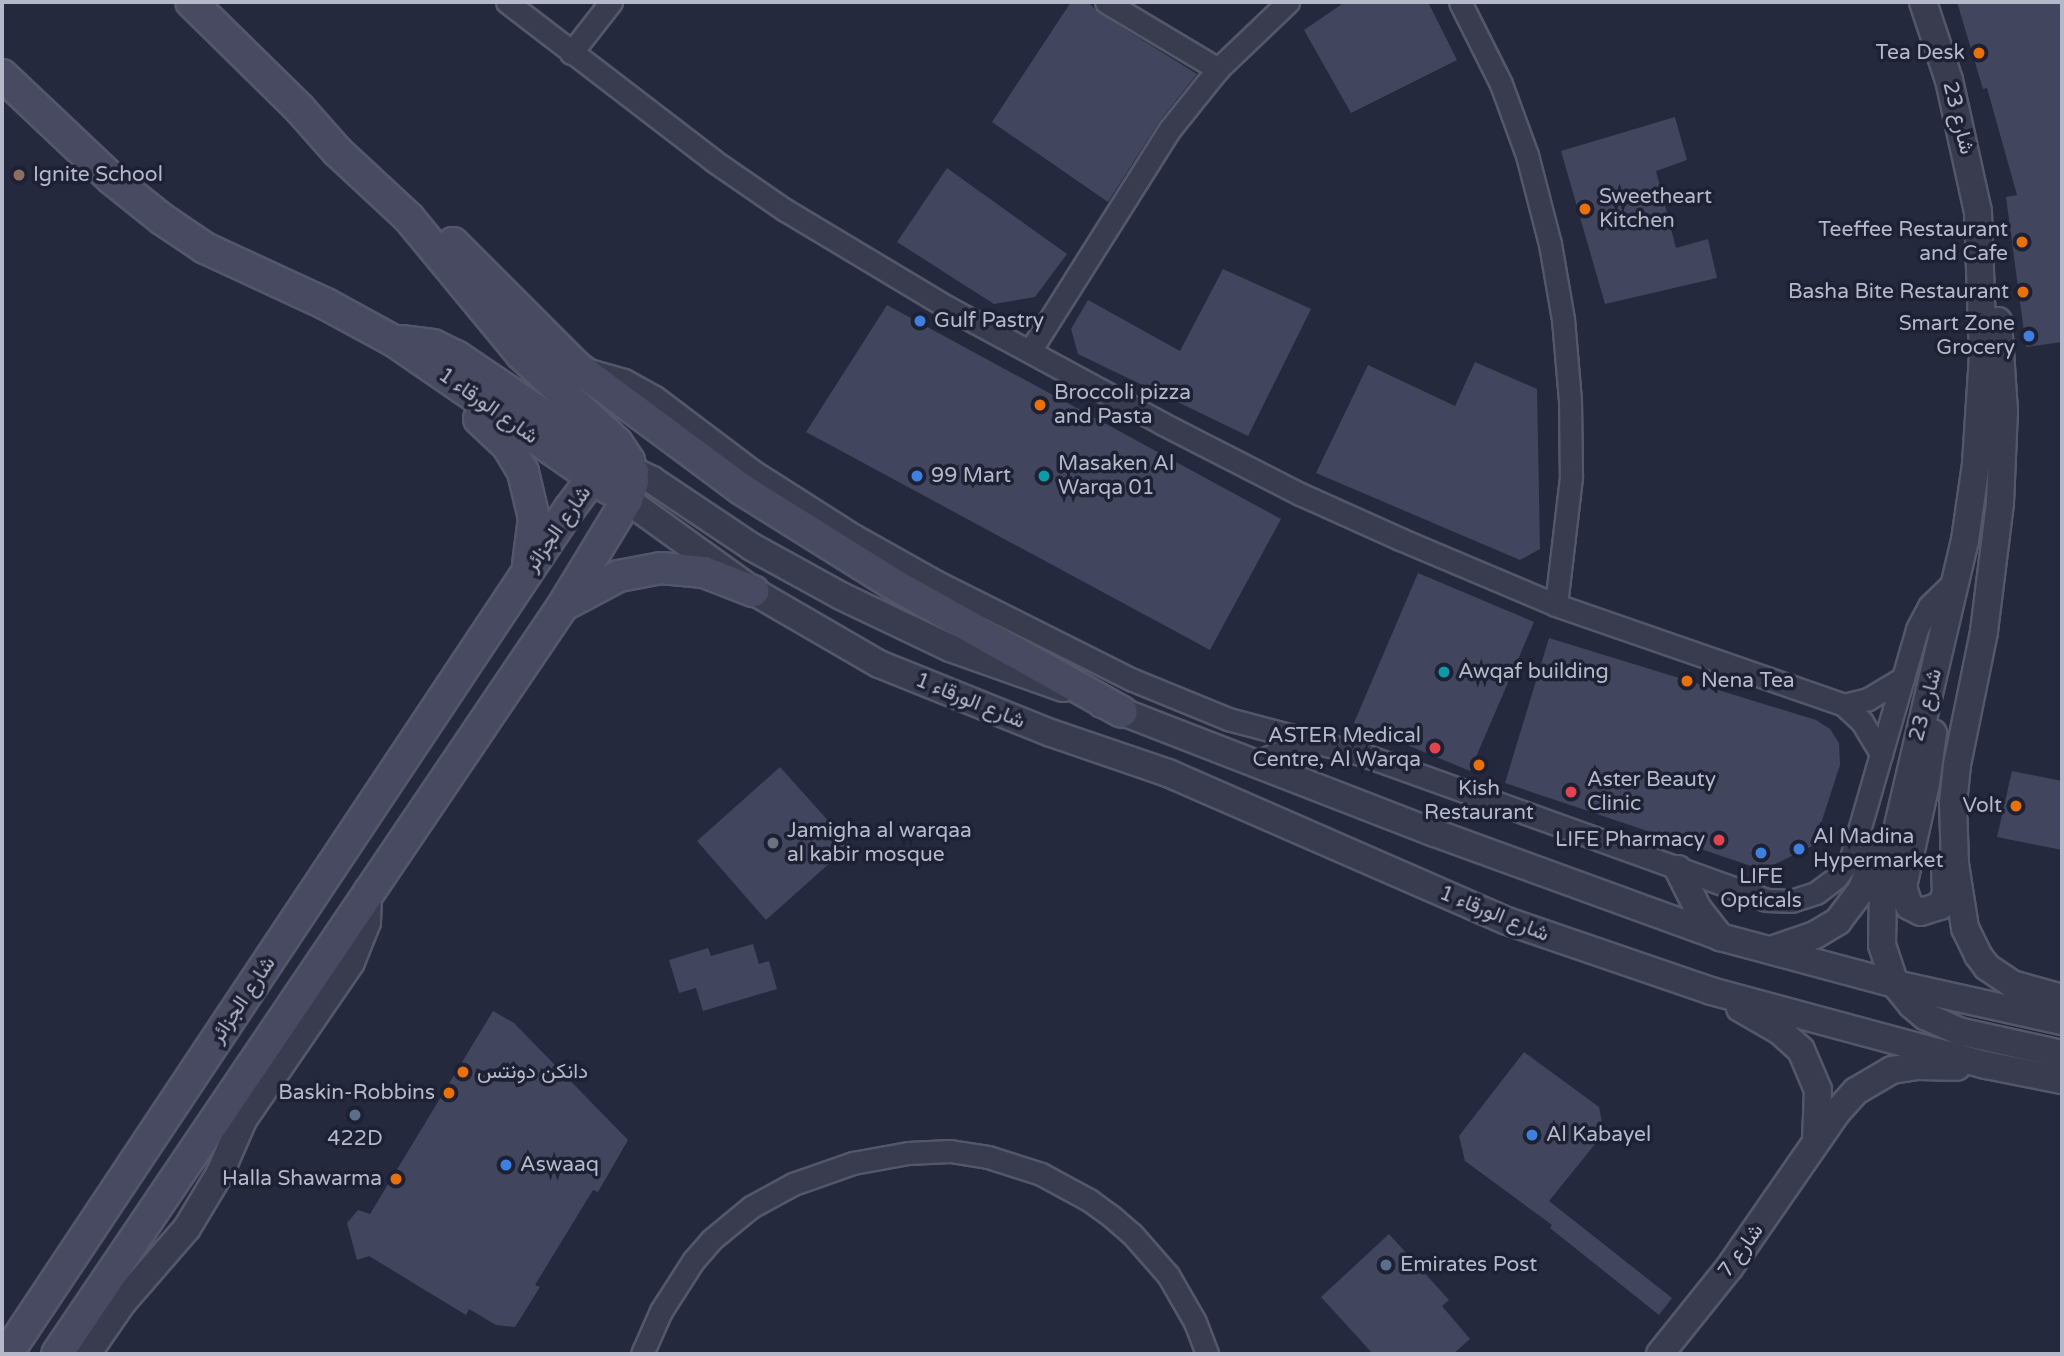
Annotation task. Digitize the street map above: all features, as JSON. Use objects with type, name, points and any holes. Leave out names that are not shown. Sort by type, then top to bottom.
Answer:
[{"type":"main road","name":"شارع الورقاء 1","points":[[191,2],[299,108],[337,151],[417,226],[521,354],[607,433],[624,451],[633,471]]},
{"type":"main road","name":"شارع الورقاء 1","points":[[2,75],[102,170],[162,219],[205,248],[326,304],[394,341],[592,479],[627,500]]},
{"type":"main road","points":[[299,108],[369,164],[577,367],[741,489],[810,534],[1122,712]]},
{"type":"main road","points":[[394,341],[420,342],[445,349],[592,448],[604,443],[607,433]]},
{"type":"main road","points":[[394,341],[448,397],[496,433],[516,459],[530,491],[534,518],[526,574]]},
{"type":"main road","name":"شارع الجزائر","points":[[6,1354],[592,479],[611,470],[633,471],[627,500],[562,607],[368,890],[57,1354]]},
{"type":"main road","points":[[562,607],[599,584],[619,576],[660,568],[704,572],[753,591]]},
{"type":"street","points":[[507,2],[654,117],[785,210],[947,307],[1163,425],[1300,494],[1556,605],[1844,705],[1862,722],[1881,754]]},
{"type":"street","points":[[571,53],[611,2]]},
{"type":"street","points":[[1106,2],[1218,69]]},
{"type":"street","points":[[1030,351],[1170,129],[1218,69],[1288,2]]},
{"type":"street","points":[[1460,2],[1501,83],[1527,155],[1549,244],[1563,319],[1570,400],[1571,477],[1556,605]]},
{"type":"street","name":"شارع 23","points":[[1923,2],[1959,118],[1992,282],[2002,365],[2000,503],[1988,606],[1953,803],[1955,863],[1962,913],[1970,942],[1987,967],[2019,986],[2062,998]]},
{"type":"street","name":"شارع 23","points":[[1981,237],[1983,355],[1971,500],[1940,651],[1903,797],[1881,908],[1882,944],[1895,984],[1912,1005],[1941,1025],[2062,1054]]},
{"type":"street","points":[[577,367],[607,373],[642,388],[753,471],[820,516],[937,582],[1066,649],[1228,719],[1364,755],[1766,900],[1791,901],[1816,893],[1836,878],[1851,858],[1922,617],[1937,596],[1956,580]]},
{"type":"street","name":"شارع الورقاء 1","points":[[633,471],[652,480],[752,547],[841,596],[950,648],[1435,833],[1720,937],[1895,984],[2062,1021]]},
{"type":"street","name":"شارع الورقاء 1","points":[[627,500],[753,591],[835,641],[925,683],[1051,733],[1168,773],[1507,920],[1711,991],[1986,1065],[2062,1080]]},
{"type":"street","points":[[1940,651],[1931,750],[1903,887],[1909,906],[1921,912],[1940,906],[1946,894],[1941,830],[1946,797],[1958,765]]},
{"type":"street","points":[[1844,705],[1877,695],[1903,678]]},
{"type":"street","points":[[1259,764],[1314,742]]},
{"type":"street","points":[[1771,950],[1815,935],[1847,911],[1862,889],[1882,837],[1903,797]]},
{"type":"street","points":[[1678,869],[1698,909],[1720,937]]},
{"type":"street","points":[[87,1354],[122,1303],[187,1228],[220,1173],[243,1120],[351,962],[367,922],[368,890]]},
{"type":"street","points":[[1711,991],[1780,1031],[1801,1050],[1818,1090],[1815,1143]]},
{"type":"street","name":"شارع 7","points":[[1660,1354],[1729,1268],[1846,1101],[1879,1075],[1918,1066],[1986,1065]]},
{"type":"street","points":[[642,1354],[662,1311],[693,1261],[711,1240],[751,1207],[793,1184],[853,1163],[908,1153],[950,1151],[988,1157],[1041,1174],[1111,1216],[1132,1234],[1168,1275],[1195,1322],[1207,1354]]},
{"type":"building","points":[[1071,2],[1088,2],[1099,13],[1197,74],[1159,122],[1108,202],[992,122]]},
{"type":"building","points":[[1345,2],[1428,2],[1457,60],[1351,113],[1304,30]]},
{"type":"building","points":[[1957,2],[2062,2],[2062,342],[2026,347],[2006,197],[2017,195],[1987,88],[1983,89]]},
{"type":"building","points":[[1675,117],[1687,160],[1656,171],[1676,248],[1708,239],[1717,278],[1605,304],[1561,151]]},
{"type":"building","points":[[947,168],[1067,254],[1035,297],[994,304],[897,242]]},
{"type":"building","points":[[1223,269],[1311,309],[1248,436],[1078,354],[1071,329],[1088,300],[1180,351]]},
{"type":"building","name":"Masaken Al Warqa 01","points":[[887,305],[1281,519],[1210,650],[806,432]]},
{"type":"building","points":[[1475,362],[1537,389],[1540,549],[1520,560],[1316,473],[1368,365],[1455,406]]},
{"type":"building","name":"Awqaf building","points":[[1418,573],[1534,622],[1470,771],[1354,723]]},
{"type":"building","points":[[1549,638],[1816,720],[1830,729],[1839,743],[1840,765],[1814,845],[1763,870],[1505,783]]},
{"type":"building","name":"Jamigha al warqaa al kabir mosque","points":[[780,767],[850,845],[766,920],[697,841]]},
{"type":"building","points":[[2012,771],[2062,781],[2062,850],[1997,837]]},
{"type":"building","points":[[753,944],[759,964],[769,961],[777,989],[703,1011],[696,988],[679,993],[669,960],[708,948],[711,956]]},
{"type":"building","name":"Aswaaq","points":[[493,1011],[514,1023],[628,1140],[598,1192],[593,1190],[535,1285],[540,1287],[515,1327],[496,1325],[469,1309],[466,1315],[369,1256],[357,1260],[347,1223],[358,1210],[370,1214]]},
{"type":"building","name":"Al Kabayel","points":[[1524,1052],[1599,1107],[1604,1133],[1549,1201],[1672,1298],[1659,1315],[1550,1228],[1552,1225],[1465,1161],[1459,1136]]},
{"type":"building","name":"Emirates Post","points":[[1389,1234],[1449,1300],[1442,1306],[1470,1339],[1453,1354],[1373,1354],[1321,1297]]},
{"type":"place","name":"Tea Desk","points":[[1979,53]]},
{"type":"place","name":"Ignite School","points":[[19,175]]},
{"type":"place","name":"Sweetheart Kitchen","points":[[1585,209]]},
{"type":"place","name":"Teeffee Restaurant and Cafe","points":[[2022,242]]},
{"type":"place","name":"Basha Bite Restaurant","points":[[2023,292]]},
{"type":"place","name":"Gulf Pastry","points":[[920,321]]},
{"type":"place","name":"Smart Zone Grocery","points":[[2029,336]]},
{"type":"place","name":"Broccoli pizza and Pasta","points":[[1040,405]]},
{"type":"place","name":"99 Mart","points":[[917,476]]},
{"type":"place","name":"Masaken Al Warqa 01","points":[[1044,476]]},
{"type":"place","name":"Awqaf building","points":[[1444,672]]},
{"type":"place","name":"Nena Tea","points":[[1687,681]]},
{"type":"place","name":"ASTER Medical Centre, Al Warqa","points":[[1435,748]]},
{"type":"place","name":"Kish Restaurant","points":[[1479,765]]},
{"type":"place","name":"Aster Beauty Clinic","points":[[1571,792]]},
{"type":"place","name":"Volt","points":[[2016,806]]},
{"type":"place","name":"LIFE Pharmacy","points":[[1719,840]]},
{"type":"place","name":"Jamigha al warqaa al kabir mosque","points":[[773,843]]},
{"type":"place","name":"Al Madina Hypermarket","points":[[1799,849]]},
{"type":"place","name":"LIFE Opticals","points":[[1761,853]]},
{"type":"place","name":"دانكن دونتس","points":[[463,1072]]},
{"type":"place","name":"Baskin-Robbins","points":[[449,1093]]},
{"type":"place","name":"422D","points":[[355,1115]]},
{"type":"place","name":"Al Kabayel","points":[[1532,1135]]},
{"type":"place","name":"Aswaaq","points":[[506,1165]]},
{"type":"place","name":"Halla Shawarma","points":[[396,1179]]},
{"type":"place","name":"Emirates Post","points":[[1386,1265]]}]
